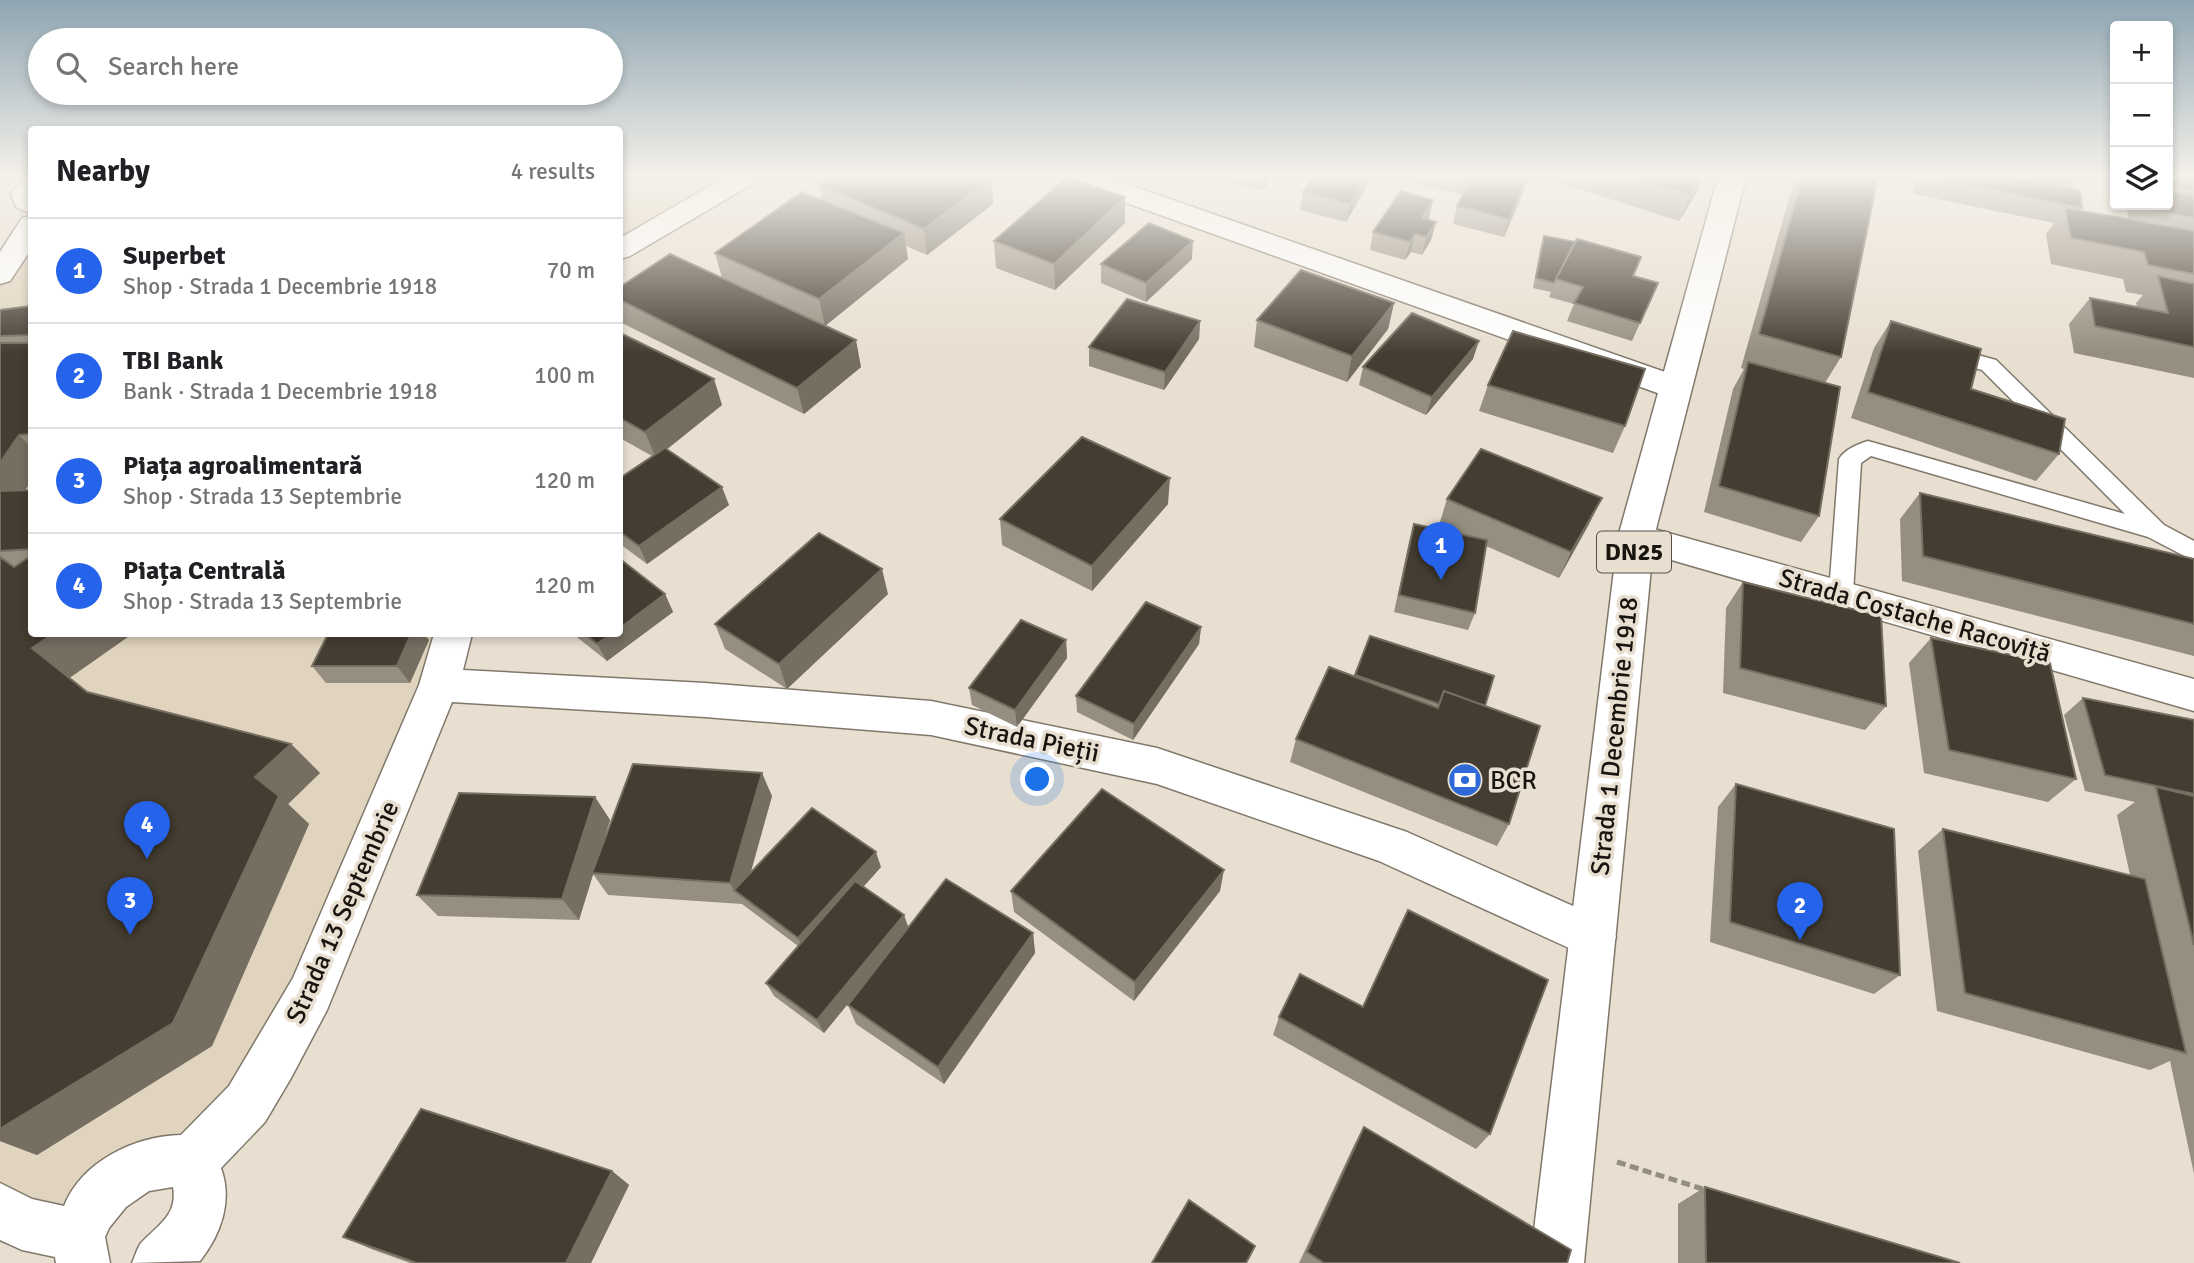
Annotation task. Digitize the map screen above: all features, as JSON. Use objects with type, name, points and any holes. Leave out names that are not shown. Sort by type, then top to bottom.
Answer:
[{"type":"street","points":[[0,275],[25,236]]},
{"type":"street","points":[[623,248],[644,236]]},
{"type":"street","points":[[1247,236],[1674,387]]},
{"type":"street","name":"Strada 1 Decembrie 1918","points":[[1557,1263],[1636,537],[1716,236]]},
{"type":"street","name":"Strada Costache Racoviță","points":[[1636,537],[2194,695]]},
{"type":"street","name":"Strada 13 Septembrie","points":[[188,1165],[247,1104],[304,1005],[439,685],[452,637]]},
{"type":"street","name":"Strada Pieții","points":[[439,685],[705,700],[931,718],[1157,766],[1391,846],[1592,937]]},
{"type":"street","points":[[0,1209],[22,1223],[81,1249],[91,1208],[112,1183],[139,1166],[166,1159],[188,1165],[198,1175],[202,1190],[200,1208],[192,1227],[179,1246],[161,1263]]},
{"type":"lane","points":[[1926,346],[1989,365],[2156,531]]},
{"type":"lane","points":[[1841,593],[1850,459],[1868,448],[2156,531],[2194,552]]},
{"type":"path","points":[[1569,1147],[1714,1192]]},
{"type":"shaded area","points":[[24,236],[28,236],[28,637],[452,637],[439,685],[274,1061],[91,1208],[0,1209],[0,275]]},
{"type":"shaded area","points":[[623,236],[637,236],[623,244]]},
{"type":"building","points":[[739,236],[900,236],[819,299],[715,253]]},
{"type":"building","points":[[1000,236],[1084,236],[1054,264],[994,241]]},
{"type":"building","points":[[1134,236],[1181,236],[1193,241],[1146,283],[1101,264]]},
{"type":"building","points":[[1388,236],[1414,236],[1410,242]]},
{"type":"building","points":[[1544,236],[1575,242],[1554,283],[1536,278]]},
{"type":"building","points":[[1786,236],[1866,236],[1841,357],[1759,334]]},
{"type":"building","points":[[2071,236],[2194,236],[2194,274],[2148,265],[2144,252]]},
{"type":"building","points":[[1577,239],[1641,257],[1633,276],[1658,283],[1640,323],[1574,303],[1583,287],[1556,279]]},
{"type":"building","points":[[670,254],[856,340],[797,388],[623,301],[623,285]]},
{"type":"building","points":[[1301,270],[1394,303],[1352,356],[1257,320]]},
{"type":"building","points":[[2158,276],[2194,284],[2194,347],[2095,326],[2090,298],[2168,313]]},
{"type":"building","points":[[1127,299],[1200,321],[1165,372],[1089,347]]},
{"type":"building","points":[[28,306],[28,335],[0,336],[0,310]]},
{"type":"building","points":[[1412,313],[1479,341],[1432,397],[1363,367]]},
{"type":"building","points":[[1891,321],[1981,349],[1971,389],[2065,419],[2059,454],[1868,392]]},
{"type":"building","points":[[1513,331],[1645,369],[1625,426],[1488,385]]},
{"type":"building","points":[[623,334],[714,379],[645,432],[623,420]]},
{"type":"building","points":[[0,343],[28,343],[28,434],[19,435],[0,463]]},
{"type":"building","points":[[1748,362],[1840,387],[1819,516],[1719,486]]},
{"type":"building","points":[[1082,437],[1170,478],[1092,566],[1000,519]]},
{"type":"building","points":[[665,448],[722,487],[639,546],[623,534],[623,476]]},
{"type":"building","points":[[1481,449],[1602,498],[1571,552],[1447,499]]},
{"type":"building","points":[[28,490],[28,549],[0,551],[0,491]]},
{"type":"building","points":[[1920,493],[2194,559],[2194,624],[1923,556]]},
{"type":"building","points":[[1414,524],[1487,540],[1475,613],[1399,595]]},
{"type":"building","points":[[819,533],[882,569],[779,664],[715,624]]},
{"type":"building","points":[[0,557],[14,567],[28,558],[28,637],[48,637],[32,648],[87,692],[291,744],[255,777],[279,796],[173,1023],[0,1129]]},
{"type":"building","points":[[623,561],[665,594],[623,626]]},
{"type":"building","points":[[1743,582],[1881,616],[1886,706],[1740,668]]},
{"type":"building","points":[[1146,602],[1201,627],[1134,724],[1076,696]]},
{"type":"building","points":[[1021,620],[1066,640],[1015,710],[969,688]]},
{"type":"building","points":[[1370,636],[1494,676],[1485,706],[1444,691],[1439,704],[1355,675]]},
{"type":"building","points":[[326,637],[410,637],[397,666],[312,666]]},
{"type":"building","points":[[589,637],[607,637],[597,644]]},
{"type":"building","points":[[1931,638],[2050,663],[2076,779],[1949,750]]},
{"type":"building","points":[[1329,667],[1438,708],[1444,691],[1540,726],[1509,824],[1296,739]]},
{"type":"building","points":[[2083,698],[2194,720],[2194,794],[2105,775]]},
{"type":"building","points":[[633,764],[762,773],[730,883],[592,873]]},
{"type":"building","points":[[1736,784],[1894,829],[1900,975],[1730,922]]},
{"type":"building","points":[[2156,787],[2194,796],[2194,945]]},
{"type":"building","points":[[1102,789],[1224,870],[1135,982],[1011,891]]},
{"type":"building","points":[[459,793],[595,797],[562,899],[417,895]]},
{"type":"building","points":[[812,808],[876,852],[798,938],[734,890]]},
{"type":"building","points":[[1943,829],[2145,879],[2186,1053],[1965,993]]},
{"type":"building","points":[[946,879],[1033,933],[938,1067],[848,1005]]},
{"type":"building","points":[[855,881],[904,915],[817,1020],[766,983]]},
{"type":"building","points":[[1408,910],[1548,980],[1490,1134],[1279,1017],[1300,974],[1363,1007]]},
{"type":"building","points":[[421,1109],[612,1171],[566,1263],[417,1263],[343,1237]]},
{"type":"building","points":[[1364,1127],[1571,1250],[1567,1263],[1324,1263],[1307,1252]]},
{"type":"building","points":[[1705,1187],[1960,1263],[1706,1263]]},
{"type":"building","points":[[1189,1200],[1255,1246],[1246,1263],[1152,1263]]},
{"type":"place","name":"Superbet","points":[[1441,580]]},
{"type":"place","name":"BCR","points":[[1465,780]]},
{"type":"place","name":"Piața Centrală","points":[[147,859]]},
{"type":"place","name":"Piața agroalimentară","points":[[130,935]]},
{"type":"place","name":"TBI Bank","points":[[1800,940]]}]
